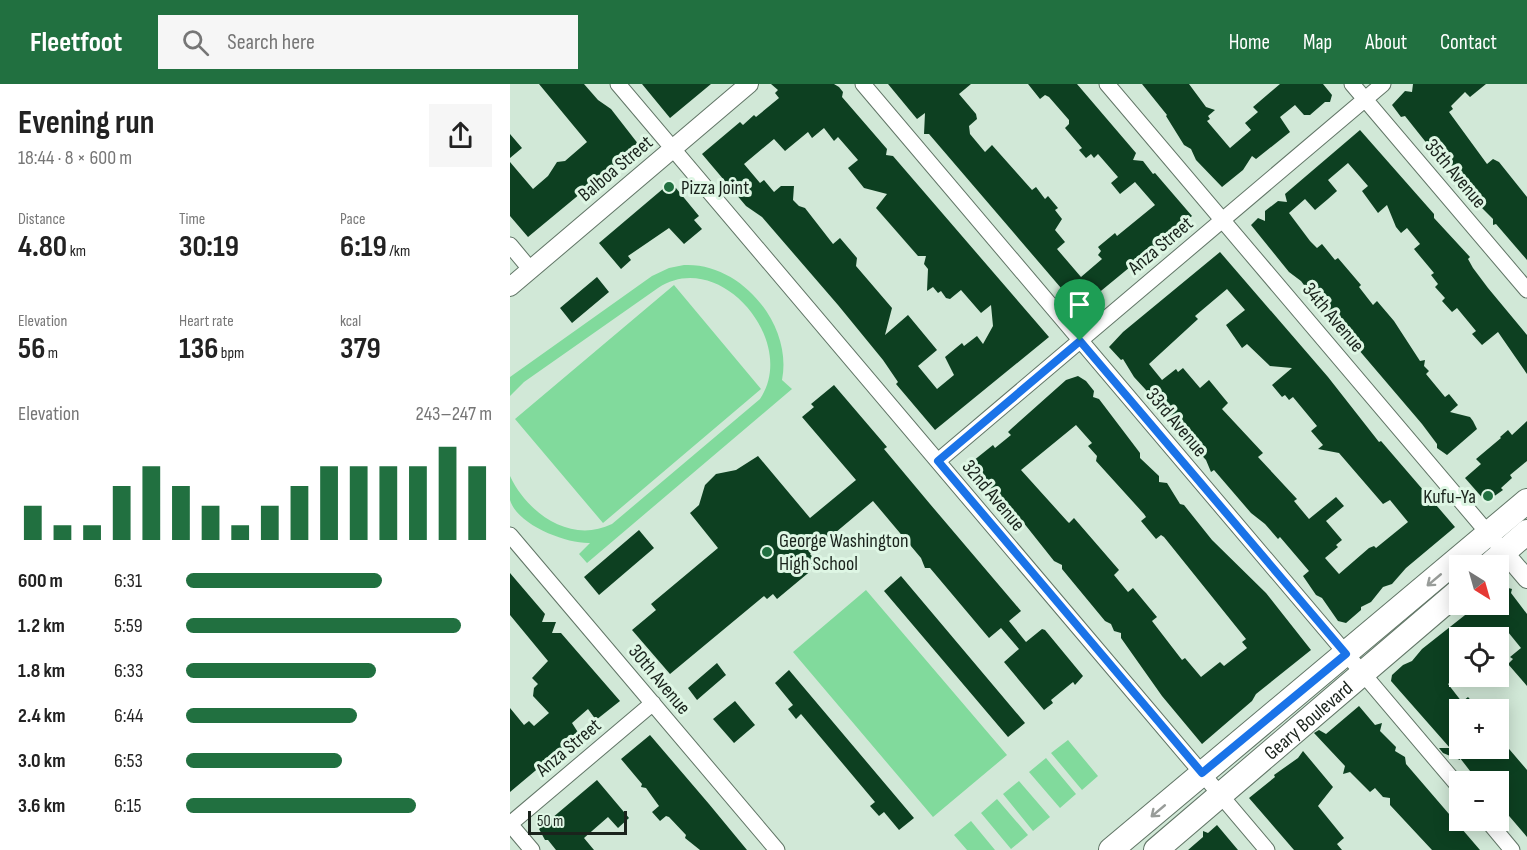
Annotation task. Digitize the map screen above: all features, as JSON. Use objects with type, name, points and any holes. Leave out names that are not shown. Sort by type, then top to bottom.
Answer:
[{"type":"main road","name":"Geary Boulevard","points":[[1111,850],[1527,501]]},
{"type":"main road","points":[[1501,555],[1527,532]]},
{"type":"main road","name":"Geary Boulevard","points":[[1156,850],[1449,599]]},
{"type":"street","name":"32nd Avenue","points":[[618,84],[1267,850]]},
{"type":"street","name":"Balboa Street","points":[[510,287],[749,84]]},
{"type":"street","name":"33rd Avenue","points":[[863,84],[1449,775]]},
{"type":"street","name":"34th Avenue","points":[[1107,84],[1489,534],[1495,555]]},
{"type":"street","name":"35th Avenue","points":[[1352,84],[1527,290]]},
{"type":"street","name":"Anza Street","points":[[938,461],[1383,84]]},
{"type":"street","points":[[510,245],[530,269]]},
{"type":"street","name":"30th Avenue","points":[[510,535],[777,850]]},
{"type":"street","name":"34th Avenue","points":[[1509,567],[1527,579]]},
{"type":"street","name":"Anza Street","points":[[510,824],[653,703]]},
{"type":"street","points":[[510,824],[532,850]]},
{"type":"street","points":[[1496,831],[1512,850]]},
{"type":"green space","points":[[684,265],[705,267],[725,274],[743,286],[758,301],[771,319],[779,338],[783,359],[782,380],[792,389],[587,563],[579,554],[590,543],[556,536],[532,525],[522,517],[510,500],[510,476],[528,502],[552,522],[566,528],[581,530],[597,529],[612,524],[760,399],[769,376],[769,351],[761,328],[746,306],[727,290],[705,280],[681,279],[658,288],[524,382],[510,396],[510,377],[652,276],[669,268]]},
{"type":"green space","points":[[674,285],[761,389],[603,523],[515,419]]},
{"type":"green space","points":[[866,590],[1007,755],[933,817],[793,652]]},
{"type":"green space","points":[[1068,740],[1098,776],[1082,790],[1051,753]]},
{"type":"green space","points":[[1046,758],[1076,794],[1060,808],[1029,772]]},
{"type":"green space","points":[[1019,781],[1050,817],[1033,831],[1003,794]]},
{"type":"green space","points":[[997,799],[1028,835],[1011,849],[981,813]]},
{"type":"green space","points":[[971,821],[995,850],[967,850],[954,835]]},
{"type":"building","points":[[539,84],[584,84],[598,100],[611,109],[639,145],[528,237],[510,216],[510,162],[533,189],[548,176],[557,162],[565,161],[587,142]]},
{"type":"building","points":[[642,84],[711,84],[670,118]]},
{"type":"building","points":[[771,84],[834,84],[839,87],[843,92],[842,97],[887,149],[886,155],[893,156],[1049,337],[935,430],[896,384],[898,382],[883,360],[838,305],[762,217],[746,206],[702,154],[740,122],[743,125],[754,115],[756,117],[779,98],[775,93],[778,90]],"holes":[[[824,128],[834,141],[838,137],[858,160],[848,168],[864,188],[887,194],[876,208],[918,256],[926,256],[924,264],[928,269],[927,291],[933,287],[938,293],[941,291],[946,298],[950,299],[961,290],[981,313],[991,305],[993,326],[983,344],[977,336],[964,346],[962,343],[945,357],[954,375],[937,389],[918,366],[937,350],[908,315],[885,335],[892,308],[856,266],[857,258],[840,238],[833,244],[805,208],[793,200],[794,186],[781,186],[774,192],[764,180],[760,183],[744,164],[774,139],[785,151],[808,132],[812,138]]]},
{"type":"building","points":[[888,84],[971,84],[959,94],[976,114],[977,119],[969,126],[970,134],[985,152],[992,145],[1032,190],[1036,187],[1045,199],[1048,196],[1058,208],[1055,210],[1062,219],[1055,230],[1065,242],[1057,249],[1081,277],[1102,259],[1098,255],[1101,251],[1098,247],[1115,233],[1117,236],[1155,205],[1135,182],[1120,194],[1111,183],[1118,177],[1098,154],[1094,158],[1091,154],[1086,158],[1079,150],[1082,148],[1065,128],[1069,120],[1049,97],[1045,95],[1040,99],[1028,84],[1077,84],[1136,153],[1133,160],[1143,161],[1192,216],[1079,309],[929,134],[924,134],[925,113],[917,119]]},
{"type":"building","points":[[1142,84],[1189,84],[1206,107],[1215,110],[1208,116],[1210,119],[1207,121],[1230,148],[1251,130],[1245,123],[1258,112],[1253,107],[1280,84],[1323,84],[1332,95],[1330,102],[1325,102],[1310,115],[1304,115],[1295,105],[1280,117],[1290,132],[1256,159],[1252,156],[1243,170],[1222,187],[1196,160],[1191,149],[1184,145],[1167,115]]},
{"type":"building","points":[[1413,84],[1486,84],[1470,97],[1465,92],[1451,106],[1453,109],[1449,112],[1487,164],[1493,159],[1499,162],[1527,197],[1527,260],[1496,224],[1493,225],[1493,219],[1472,198],[1451,165],[1436,155],[1405,116],[1401,117],[1392,105],[1405,91],[1412,92]]},
{"type":"building","points":[[1360,130],[1470,257],[1468,259],[1473,268],[1527,335],[1527,374],[1498,332],[1482,345],[1472,334],[1476,331],[1457,308],[1452,312],[1442,301],[1445,298],[1435,287],[1438,284],[1431,275],[1434,273],[1414,249],[1420,244],[1407,228],[1401,233],[1387,205],[1378,213],[1362,191],[1368,186],[1348,163],[1328,180],[1337,191],[1328,199],[1315,210],[1305,199],[1289,213],[1310,241],[1317,248],[1322,244],[1335,260],[1338,258],[1361,285],[1359,287],[1373,305],[1377,301],[1394,321],[1420,361],[1425,360],[1424,366],[1429,371],[1426,374],[1445,397],[1449,394],[1458,405],[1450,412],[1470,417],[1473,421],[1477,429],[1447,455],[1437,448],[1437,444],[1422,424],[1335,322],[1331,321],[1301,281],[1289,272],[1251,225],[1258,218],[1265,221],[1265,211],[1278,201],[1287,202],[1285,194]]},
{"type":"building","points":[[510,134],[522,148],[510,158]]},
{"type":"building","points":[[671,182],[699,216],[694,220],[702,229],[684,244],[669,228],[628,256],[631,260],[621,269],[599,243]]},
{"type":"building","points":[[1220,252],[1328,377],[1379,442],[1381,441],[1455,527],[1406,568],[1392,584],[1383,587],[1371,602],[1361,607],[1361,610],[1346,623],[1338,621],[1303,576],[1309,571],[1280,537],[1278,539],[1251,513],[1214,470],[1211,472],[1206,460],[1166,416],[1168,414],[1134,377],[1123,359],[1121,360],[1109,347],[1123,332]],"holes":[[[1227,289],[1245,310],[1226,325],[1242,348],[1247,344],[1270,366],[1292,368],[1272,385],[1282,397],[1285,395],[1289,400],[1293,397],[1317,426],[1311,431],[1323,445],[1318,449],[1339,453],[1383,504],[1390,500],[1408,522],[1376,548],[1374,546],[1369,548],[1339,574],[1325,558],[1338,547],[1336,545],[1342,540],[1326,521],[1344,506],[1336,497],[1309,519],[1294,501],[1297,499],[1258,457],[1263,453],[1222,409],[1228,403],[1209,380],[1200,388],[1183,368],[1178,372],[1176,369],[1162,380],[1149,364],[1198,319],[1195,316]]]},
{"type":"building","points":[[597,277],[609,292],[572,323],[560,308]]},
{"type":"building","points":[[1078,376],[1086,381],[1094,391],[1093,397],[1099,399],[1140,453],[1140,458],[1159,476],[1159,482],[1167,483],[1180,504],[1184,505],[1212,540],[1266,593],[1311,650],[1256,694],[1252,701],[1202,744],[1162,696],[1121,638],[1121,633],[1114,631],[1111,624],[1105,621],[1062,569],[1062,565],[1054,561],[1023,522],[968,465],[993,445],[995,448],[1011,435],[1008,432],[1011,429],[1066,380]],"holes":[[[1076,425],[1092,443],[1088,446],[1097,456],[1096,461],[1146,517],[1141,521],[1156,539],[1161,535],[1164,537],[1246,639],[1242,642],[1247,648],[1224,666],[1220,662],[1201,677],[1185,658],[1182,660],[1152,621],[1157,617],[1133,588],[1128,592],[1114,575],[1119,570],[1074,518],[1069,523],[1021,470]]]},
{"type":"building","points":[[834,385],[887,447],[884,449],[1021,611],[1009,621],[1026,642],[1042,629],[1045,630],[1083,676],[1075,685],[1073,682],[1051,700],[1053,703],[1044,710],[1004,662],[1019,649],[1001,628],[989,638],[930,568],[925,568],[921,558],[873,501],[810,554],[819,564],[777,599],[773,594],[767,599],[764,596],[670,674],[632,630],[656,610],[651,604],[718,548],[690,513],[699,505],[705,485],[716,474],[736,470],[758,456],[810,518],[856,480],[802,417],[814,407],[811,404]]},
{"type":"building","points":[[1527,421],[1527,461],[1510,475],[1512,478],[1501,488],[1503,490],[1486,502],[1465,478],[1481,464],[1476,459],[1508,430],[1512,435]]},
{"type":"building","points":[[639,530],[654,548],[599,595],[584,577]]},
{"type":"building","points":[[510,573],[545,614],[542,622],[556,622],[552,633],[561,633],[620,701],[596,720],[588,709],[572,723],[579,734],[510,792],[510,708],[524,725],[529,721],[534,726],[549,713],[533,696],[534,688],[538,684],[532,678],[548,661],[510,615]]},
{"type":"building","points":[[901,576],[1025,723],[1008,737],[884,591]]},
{"type":"building","points":[[1509,588],[1512,589],[1511,593],[1527,614],[1527,686],[1509,665],[1513,659],[1510,657],[1521,648],[1509,633],[1509,627],[1450,627],[1465,615],[1509,615]]},
{"type":"building","points":[[1449,628],[1448,684],[1460,699],[1449,699],[1449,747],[1391,681],[1392,675],[1403,665],[1412,661],[1422,649]]},
{"type":"building","points":[[717,663],[726,675],[697,700],[688,688]]},
{"type":"building","points":[[789,670],[914,818],[899,830],[884,812],[879,816],[870,806],[875,802],[801,714],[796,719],[788,709],[793,705],[775,683]]},
{"type":"building","points":[[735,701],[755,725],[734,743],[713,719]]},
{"type":"building","points":[[1359,706],[1375,725],[1382,723],[1380,731],[1396,747],[1395,751],[1405,757],[1406,764],[1449,814],[1449,831],[1464,831],[1480,850],[1432,850],[1390,805],[1390,798],[1383,797],[1375,788],[1370,792],[1350,772],[1343,774],[1345,766],[1314,733],[1319,730],[1326,734]]},
{"type":"building","points":[[650,735],[747,850],[700,850],[685,838],[686,835],[669,817],[666,816],[660,821],[652,812],[659,806],[646,788],[641,787],[642,784],[621,759]]},
{"type":"building","points":[[1439,748],[1449,748],[1449,755],[1443,753]]},
{"type":"building","points":[[1509,749],[1527,770],[1527,837],[1509,816],[1509,771],[1470,771],[1461,759],[1509,759]]},
{"type":"building","points":[[1303,751],[1333,787],[1318,806],[1344,838],[1337,844],[1342,850],[1294,850],[1249,798],[1275,777],[1274,775],[1298,758]]},
{"type":"building","points":[[597,780],[629,818],[618,828],[608,817],[584,838],[594,850],[556,850],[548,840],[545,840],[539,829]]},
{"type":"building","points":[[1217,825],[1238,850],[1188,850],[1203,837],[1203,831],[1208,833]]},
{"type":"place","name":"Pizza Joint","points":[[669,187]]},
{"type":"place","name":"Kufu-Ya","points":[[1488,496]]},
{"type":"place","name":"George Washington High School","points":[[767,552]]},
{"type":"route","points":[[1080,341],[1346,654],[1202,773],[938,461],[1080,341]]}]
